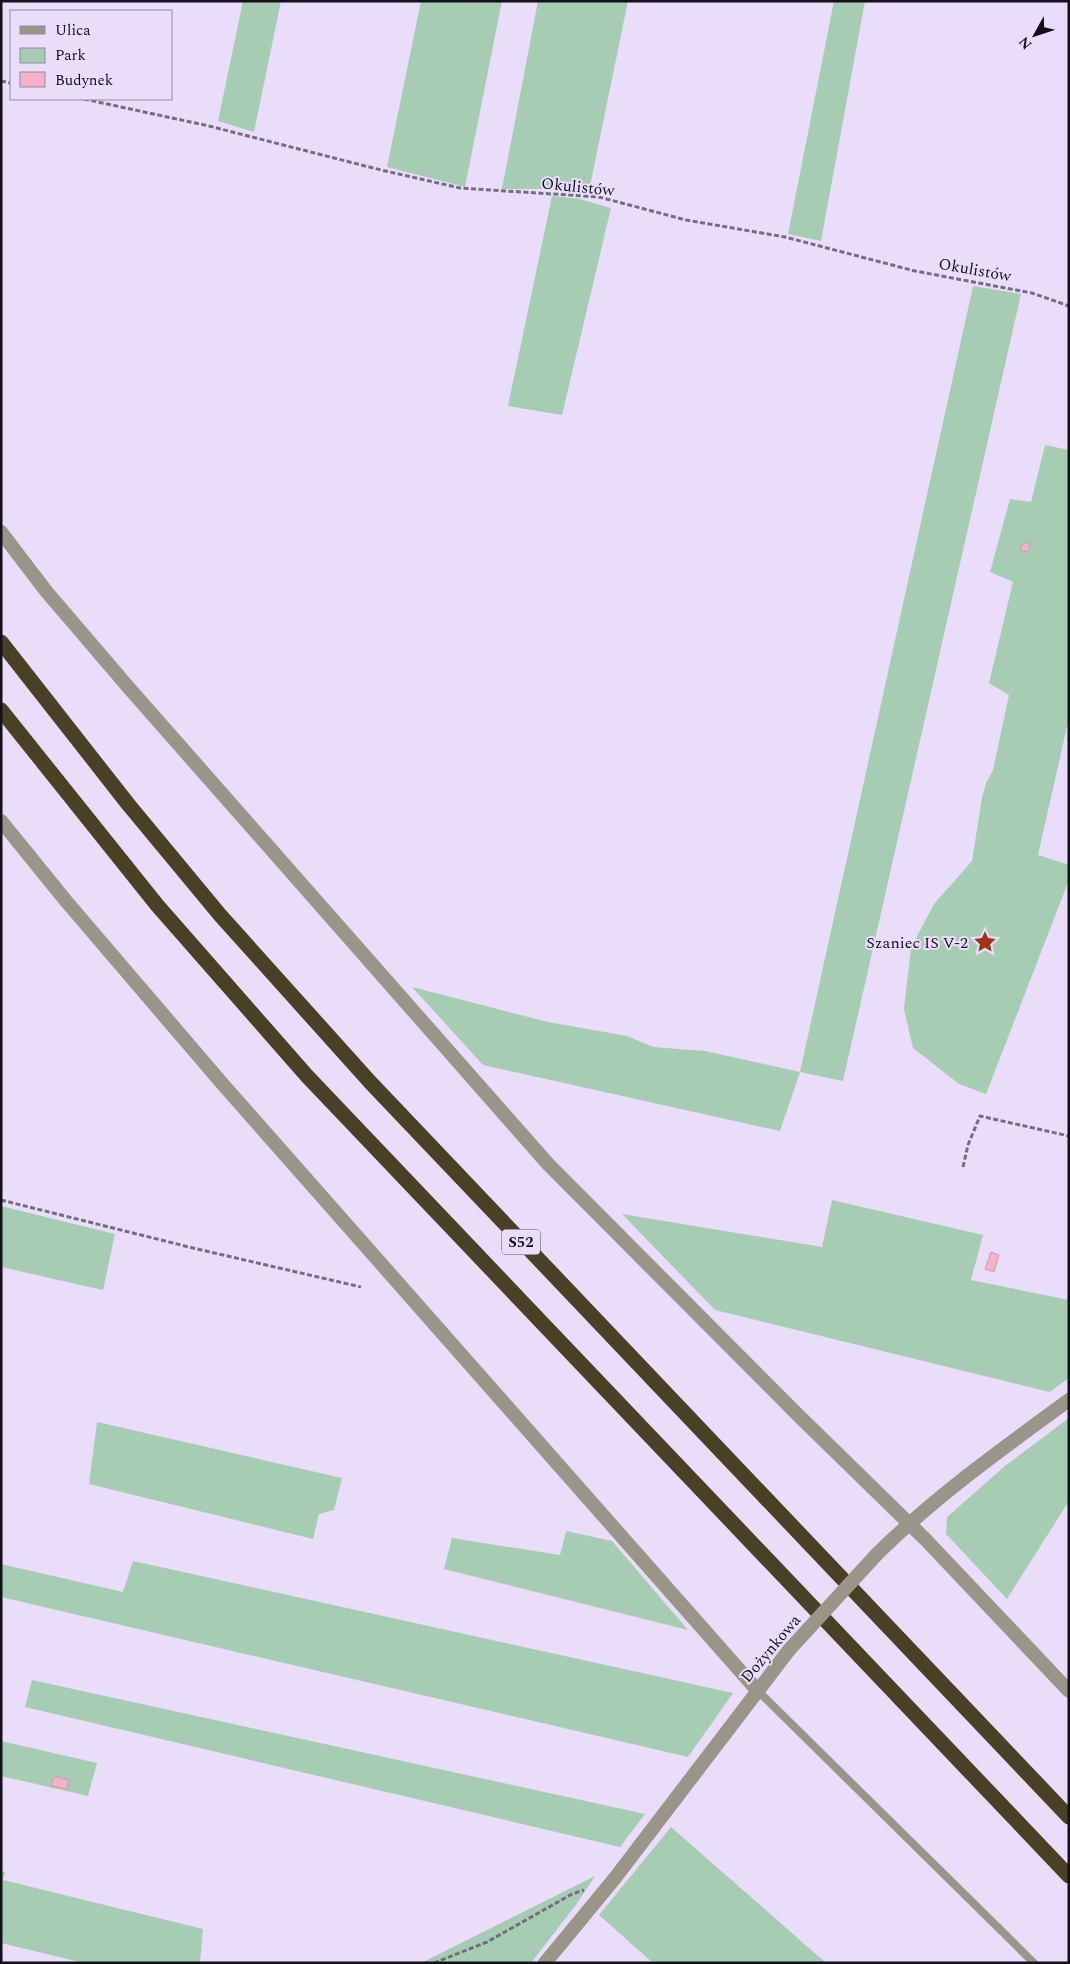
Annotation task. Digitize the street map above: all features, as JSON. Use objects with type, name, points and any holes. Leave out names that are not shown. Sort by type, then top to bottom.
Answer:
[{"type":"highway","name":"S52","points":[[1,642],[122,797],[220,915],[363,1075],[1069,1817]]},
{"type":"highway","name":"S52","points":[[1,710],[158,905],[307,1076],[1069,1876]]},
{"type":"street","points":[[1,532],[46,590],[129,688],[548,1164],[909,1524],[1069,1691]]},
{"type":"street","points":[[1,821],[66,901],[214,1074],[757,1690]]},
{"type":"street","name":"Dożynkowa","points":[[545,1963],[615,1878],[789,1650],[877,1554],[909,1524],[1014,1440],[1069,1400]]},
{"type":"lane","points":[[757,1690],[1034,1963]]},
{"type":"path","name":"Okulistów","points":[[89,100],[209,126],[460,188],[599,197],[686,220],[785,237],[915,271],[1032,293],[1069,306]]},
{"type":"path","points":[[963,1168],[968,1145],[980,1116],[1069,1136]]},
{"type":"path","points":[[1,1200],[193,1248],[361,1287]]},
{"type":"path","points":[[434,1963],[487,1942],[572,1894],[589,1888]]},
{"type":"green space","points":[[243,1],[281,1],[254,132],[218,121]]},
{"type":"green space","points":[[421,1],[502,1],[465,187],[387,167]]},
{"type":"green space","points":[[538,1],[628,1],[589,191],[502,189]]},
{"type":"green space","points":[[834,1],[865,1],[821,241],[788,234]]},
{"type":"green space","points":[[552,196],[580,199],[611,208],[562,415],[508,406]]},
{"type":"green space","points":[[973,286],[1021,294],[843,1081],[800,1072]]},
{"type":"green space","points":[[1045,445],[1069,450],[1069,718],[1038,855],[1069,865],[1069,880],[986,1094],[959,1084],[913,1048],[904,1009],[911,948],[934,904],[972,861],[982,798],[986,783],[993,770],[1009,695],[989,683],[1013,582],[990,572],[1010,499],[1031,502]]},
{"type":"green space","points":[[412,987],[548,1022],[627,1036],[653,1047],[705,1051],[800,1072],[780,1131],[483,1065]]},
{"type":"green space","points":[[832,1200],[983,1235],[971,1280],[1069,1300],[1069,1378],[1050,1392],[715,1310],[622,1214],[822,1247]]},
{"type":"green space","points":[[1,1206],[115,1234],[103,1290],[1,1267]]},
{"type":"green space","points":[[1069,1418],[1069,1501],[1007,1599],[946,1534],[947,1517],[1005,1466]]},
{"type":"green space","points":[[97,1422],[342,1478],[334,1510],[319,1514],[313,1539],[89,1484]]},
{"type":"green space","points":[[566,1531],[612,1541],[688,1630],[444,1569],[452,1538],[560,1555]]},
{"type":"green space","points":[[133,1561],[733,1693],[688,1757],[1,1597],[1,1564],[123,1592]]},
{"type":"green space","points":[[32,1680],[645,1814],[620,1847],[25,1707]]},
{"type":"green space","points":[[1,1741],[97,1763],[88,1796],[1,1776]]},
{"type":"green space","points":[[671,1827],[826,1963],[653,1963],[599,1915]]},
{"type":"green space","points":[[1,1871],[5,1872],[3,1880],[203,1929],[200,1963],[84,1963],[1,1943]]},
{"type":"green space","points":[[595,1876],[578,1902],[531,1963],[421,1963]]},
{"type":"building","points":[[1023,542],[1030,544],[1028,552],[1020,550]]},
{"type":"building","points":[[991,1252],[999,1255],[994,1272],[985,1269]]},
{"type":"building","points":[[54,1776],[69,1780],[67,1789],[51,1786]]},
{"type":"place","name":"Szaniec IS V-2","points":[[985,942]]}]
